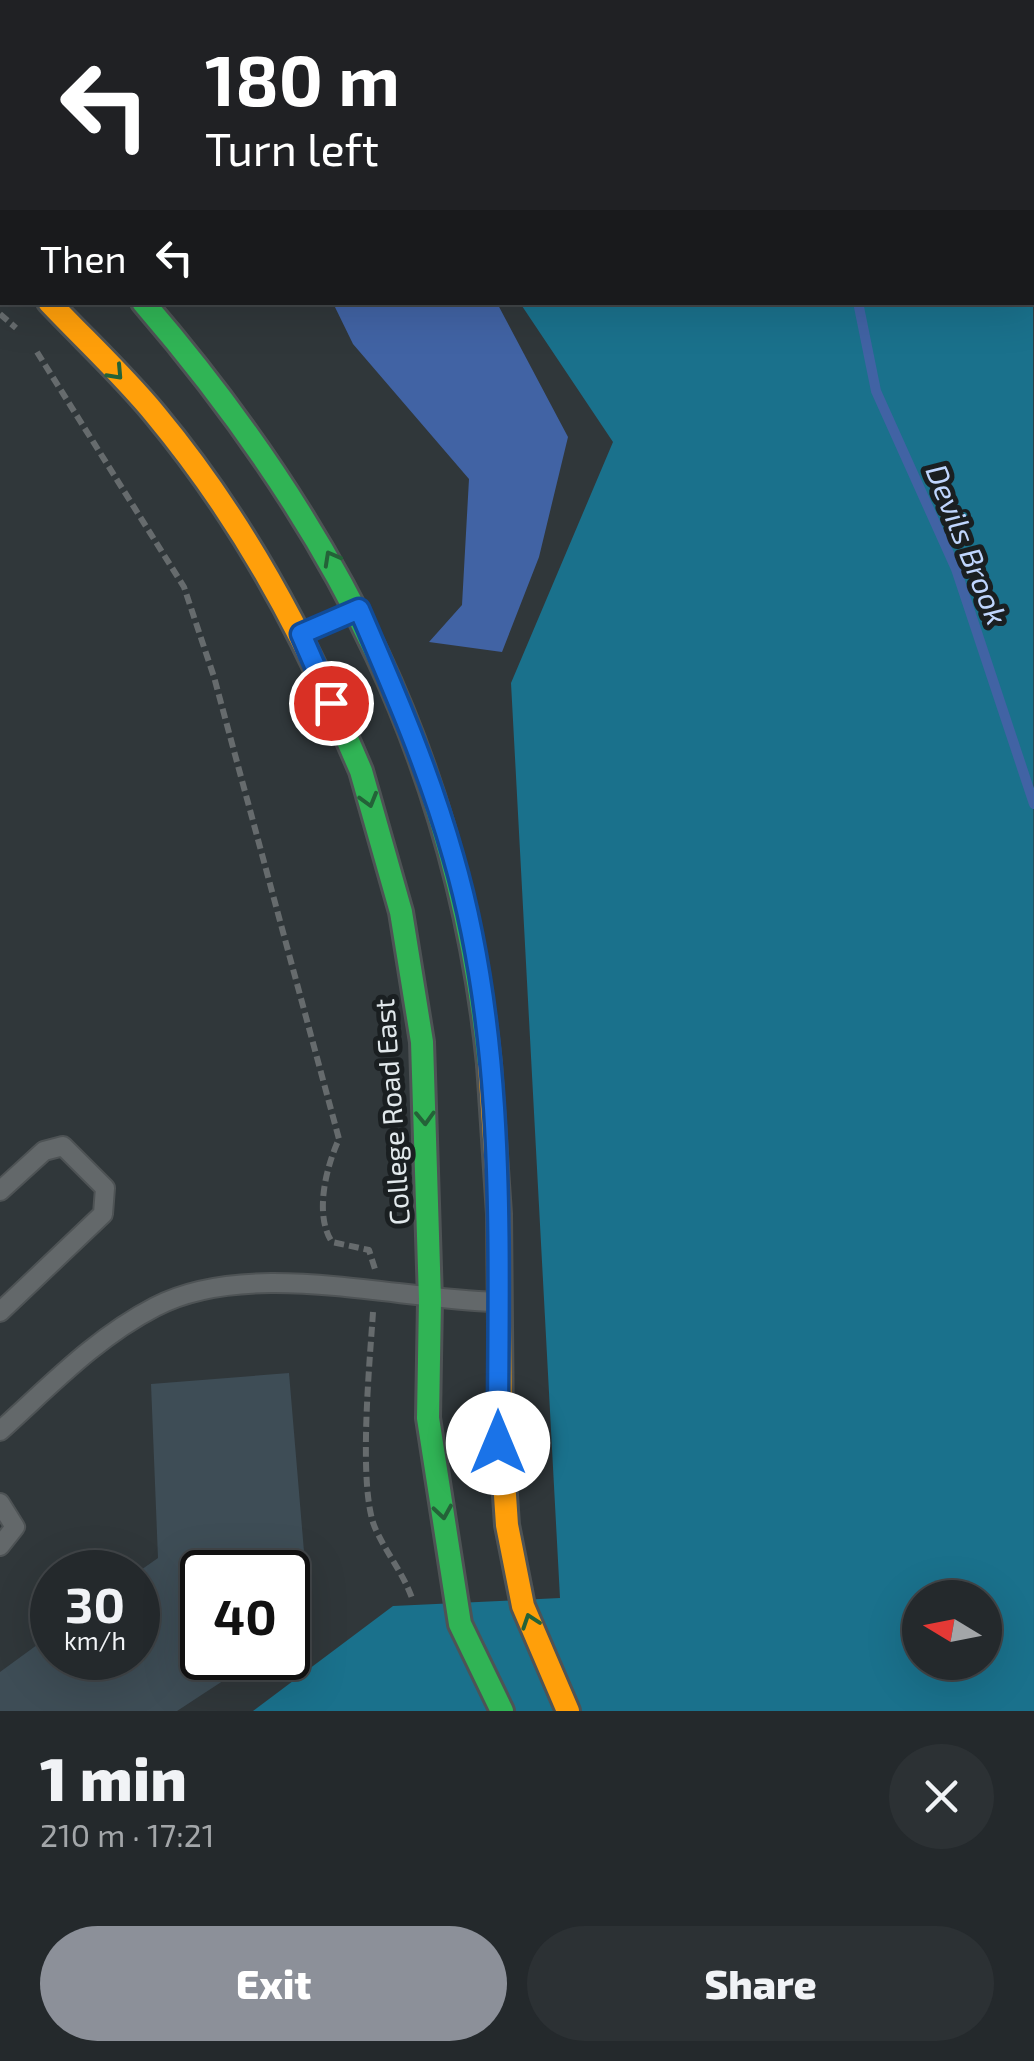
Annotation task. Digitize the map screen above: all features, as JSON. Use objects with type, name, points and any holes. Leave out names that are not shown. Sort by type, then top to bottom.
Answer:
[{"type":"street","name":"College Road East","points":[[52,305],[155,414],[227,513],[301,634],[361,772],[401,912],[422,1042],[430,1300],[428,1418],[460,1624],[502,1711]]},
{"type":"street","points":[[145,305],[295,494],[359,609],[420,753],[454,860],[478,974],[492,1085],[499,1302],[498,1443],[514,1573],[532,1632],[568,1711]]},
{"type":"lane","points":[[301,634],[359,609]]},
{"type":"lane","points":[[0,1191],[44,1151],[63,1146],[105,1188],[104,1214],[0,1312]]},
{"type":"lane","points":[[0,1431],[100,1340],[157,1305],[208,1288],[281,1283],[430,1300],[499,1302]]},
{"type":"lane","points":[[0,1504],[15,1528],[0,1546]]},
{"type":"path","points":[[0,314],[30,340],[184,587],[220,695],[339,1139],[327,1163],[323,1229],[332,1242],[369,1250],[375,1264],[368,1495],[374,1528],[400,1564],[418,1614]]},
{"type":"shaded area","points":[[334,305],[498,305],[568,437],[539,557],[502,652],[429,642],[462,605],[469,479],[353,344]]},
{"type":"shaded area","points":[[521,305],[1033,305],[1034,1711],[253,1711],[294,1680],[310,1680],[310,1668],[393,1606],[560,1598],[511,683],[613,442]]},
{"type":"building","points":[[289,1373],[304,1550],[180,1550],[180,1680],[224,1680],[177,1711],[0,1711],[0,1672],[30,1650],[30,1680],[160,1680],[160,1550],[151,1384]]},
{"type":"waterway","name":"Devils Brook","points":[[859,305],[876,391],[956,569],[1034,804]]},
{"type":"traffic: fast","points":[[145,305],[213,387],[275,474],[330,563],[377,655],[417,751],[449,850],[473,954],[489,1064]]},
{"type":"traffic: fast","points":[[335,711],[361,771],[401,912],[422,1042],[430,1300],[428,1418],[460,1624],[502,1711]]},
{"type":"traffic: slow","points":[[52,305],[143,400],[208,483],[277,594],[335,711]]},
{"type":"traffic: slow","points":[[489,1064],[499,1214],[501,1436],[507,1525],[523,1606],[568,1711]]},
{"type":"route","points":[[331,703],[301,634],[359,609],[420,753],[454,860],[478,974],[492,1085],[499,1218],[498,1443]]}]
